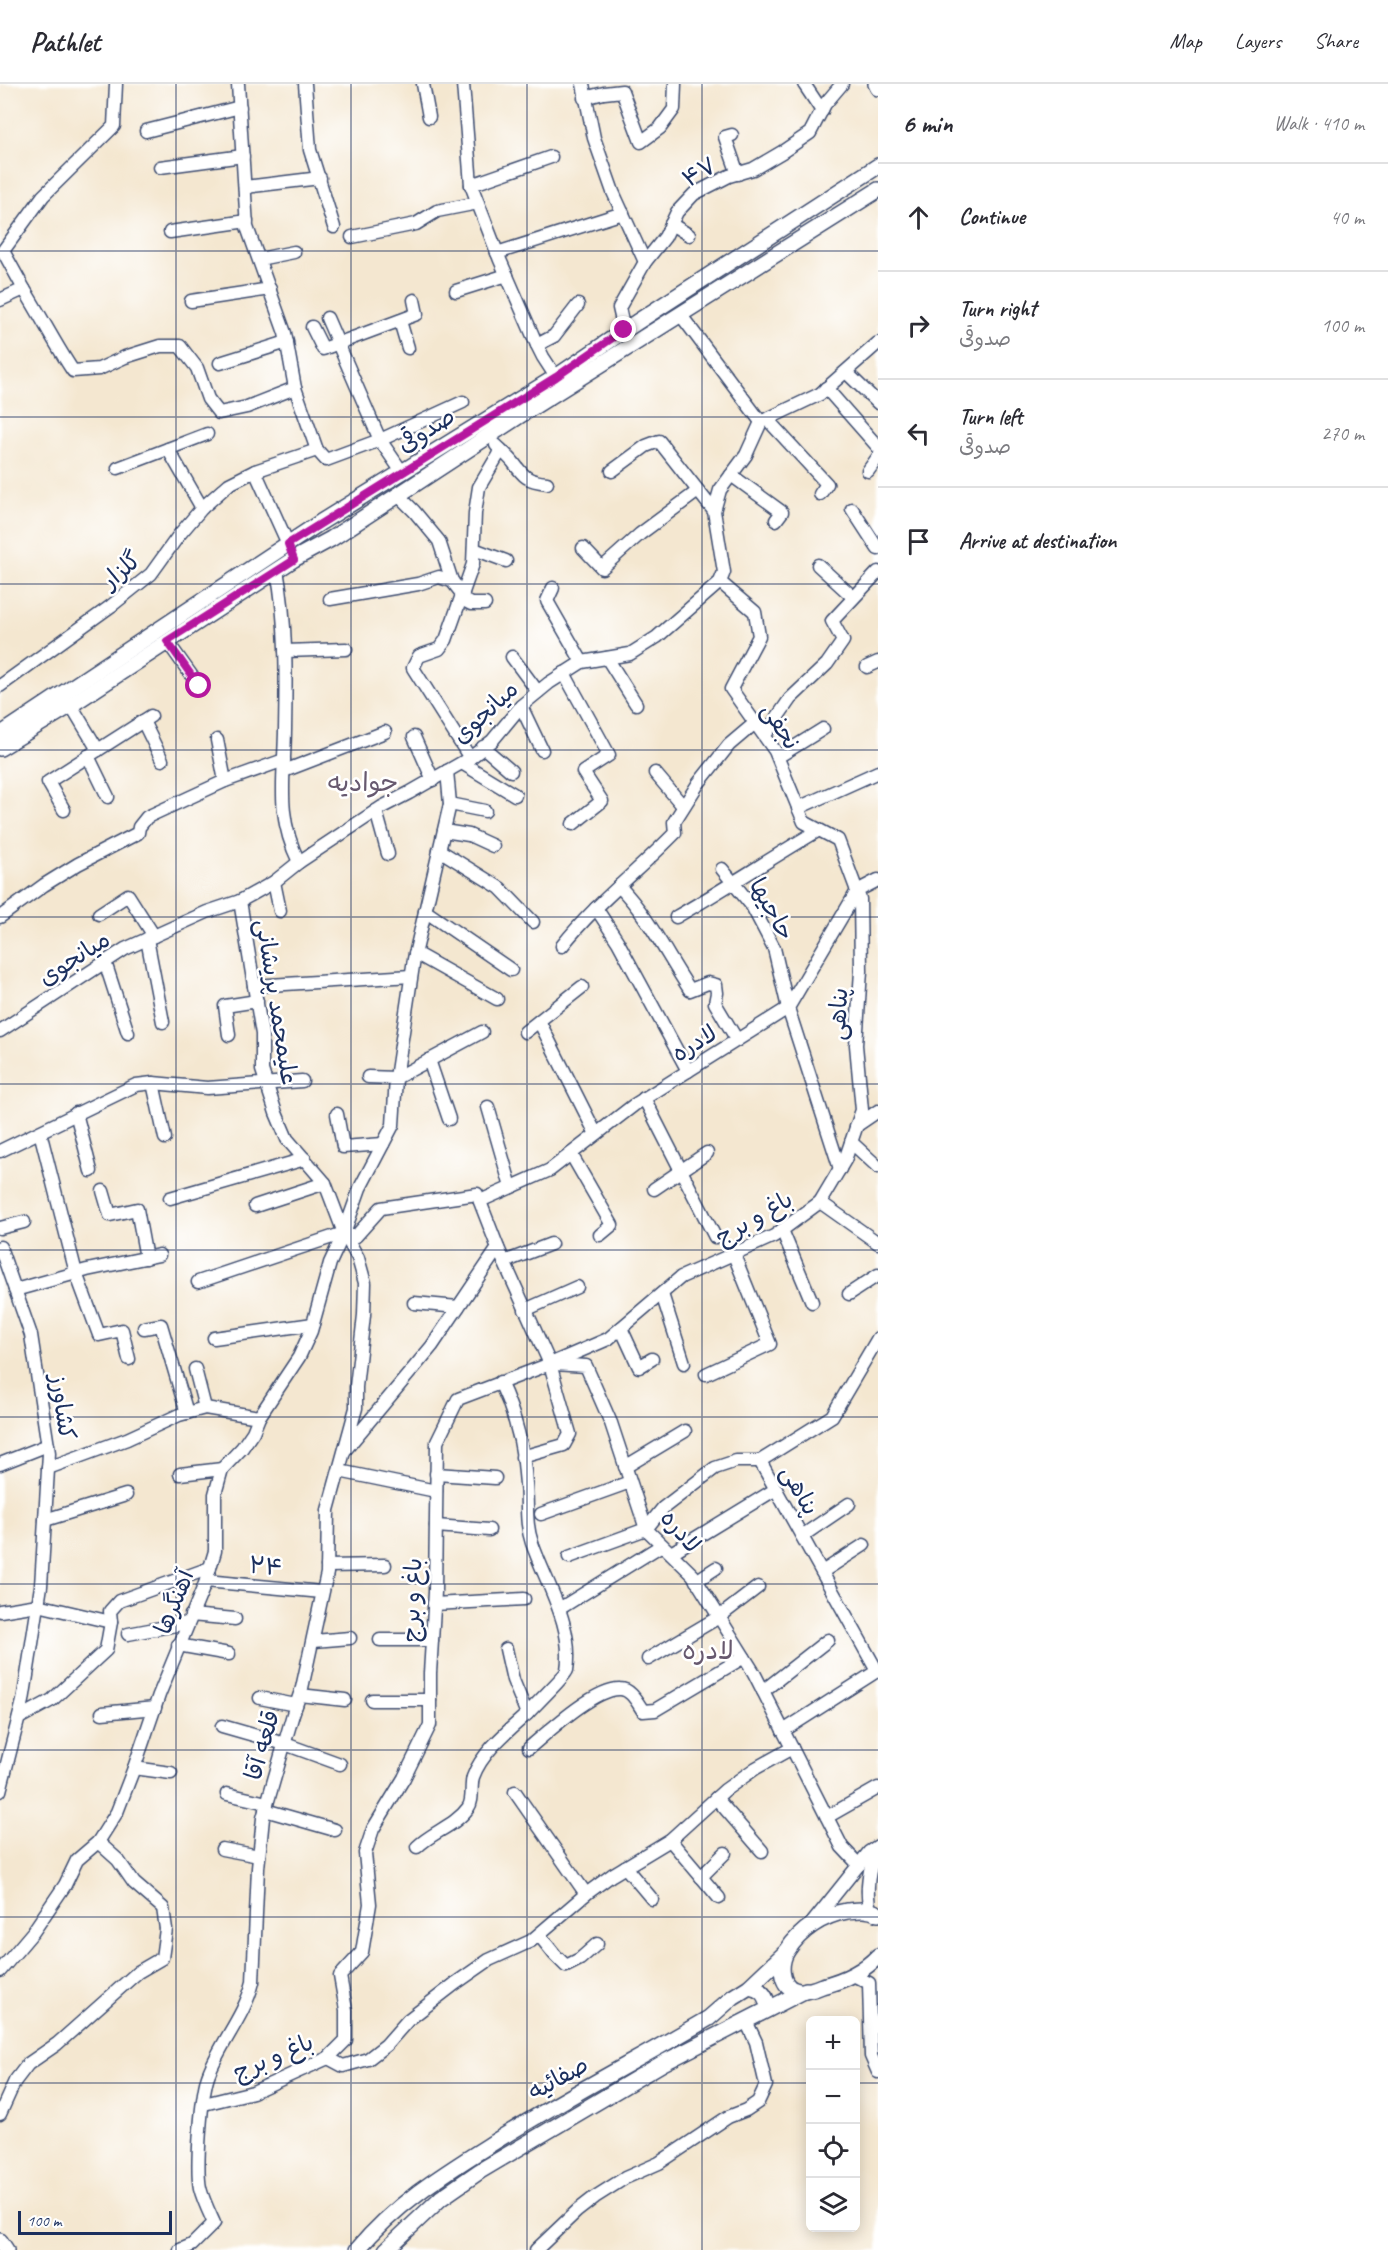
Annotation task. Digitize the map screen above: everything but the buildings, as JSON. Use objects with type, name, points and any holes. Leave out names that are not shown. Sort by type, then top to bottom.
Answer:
[{"type":"main road","name":"صدوقی","points":[[0,735],[288,544],[556,377],[877,165]]},
{"type":"main road","name":"صدوقی","points":[[0,748],[71,705],[277,570],[331,539],[519,416],[878,190]]},
{"type":"main road","points":[[805,212],[815,229]]},
{"type":"main road","points":[[288,544],[294,560]]},
{"type":"main road","points":[[271,556],[277,570]]},
{"type":"main road","points":[[809,1927],[837,1913],[874,1912]]},
{"type":"main road","name":"صفائیه","points":[[357,2250],[375,2229],[426,2185],[544,2111],[709,2018],[733,1997],[749,1987],[809,1927]]},
{"type":"main road","points":[[786,1952],[782,1963],[783,1976],[787,1985],[796,1990],[806,1990]]},
{"type":"main road","name":"صفائیه","points":[[386,2250],[441,2198],[480,2171],[663,2063],[806,1990],[831,1984],[853,1975],[878,1956]]},
{"type":"main road","points":[[749,1987],[756,1988],[765,1996],[768,2008]]},
{"type":"main road","points":[[544,2111],[554,2127]]},
{"type":"main road","points":[[0,2241],[6,2250]]},
{"type":"street","points":[[116,84],[114,126],[43,196],[3,251],[52,340],[73,371],[99,369],[125,357],[160,346],[180,346],[196,368],[208,399],[219,412],[247,407],[295,388]]},
{"type":"street","points":[[238,84],[247,227],[287,342],[295,388],[317,450],[326,460],[380,440],[463,402]]},
{"type":"street","points":[[305,84],[310,150],[334,227]]},
{"type":"street","points":[[423,84],[429,117]]},
{"type":"street","points":[[463,84],[471,185],[497,253],[537,345],[556,377]]},
{"type":"street","points":[[582,84],[594,138],[613,192],[645,262]]},
{"type":"street","points":[[584,98],[622,91],[641,142],[660,128],[674,109],[675,84]]},
{"type":"street","points":[[804,84],[822,111]]},
{"type":"street","name":"۴۷","points":[[624,330],[619,308],[645,262],[665,237],[677,212],[694,194],[753,169],[810,133],[822,111],[842,84]]},
{"type":"street","points":[[146,131],[240,107]]},
{"type":"street","points":[[732,135],[726,137],[738,174]]},
{"type":"street","points":[[160,167],[243,156]]},
{"type":"street","points":[[471,185],[551,157]]},
{"type":"street","points":[[245,187],[320,178]]},
{"type":"street","points":[[352,237],[416,224],[437,211],[478,203]]},
{"type":"street","points":[[497,253],[623,213]]},
{"type":"street","points":[[170,232],[247,221]]},
{"type":"street","points":[[671,224],[689,235]]},
{"type":"street","points":[[259,259],[294,252]]},
{"type":"street","points":[[456,291],[507,275]]},
{"type":"street","points":[[0,300],[24,289]]},
{"type":"street","points":[[191,302],[270,289]]},
{"type":"street","points":[[312,327],[323,349],[417,314],[414,300]]},
{"type":"street","points":[[537,345],[554,336],[578,305]]},
{"type":"street","points":[[680,314],[764,421],[827,484],[820,494]]},
{"type":"street","points":[[327,318],[380,440],[402,472]]},
{"type":"street","points":[[400,321],[408,348]]},
{"type":"street","points":[[220,363],[287,342]]},
{"type":"street","points":[[720,582],[724,572],[714,511],[720,490],[746,455],[764,421],[820,394],[878,343]]},
{"type":"street","points":[[846,372],[878,403]]},
{"type":"street","points":[[826,388],[878,447]]},
{"type":"street","points":[[118,468],[207,434]]},
{"type":"street","points":[[488,438],[512,460],[522,476],[537,482],[548,483]]},
{"type":"street","points":[[612,471],[646,446],[659,441],[714,511]]},
{"type":"street","points":[[168,449],[202,508]]},
{"type":"street","points":[[500,449],[478,487],[473,564],[446,640],[439,649],[419,656],[413,669],[466,760],[515,795]]},
{"type":"street","name":"گلزار","points":[[0,686],[111,606],[151,574],[202,508],[229,484],[255,471],[317,450]]},
{"type":"street","points":[[868,471],[878,457]]},
{"type":"street","points":[[255,471],[288,544]]},
{"type":"street","points":[[731,475],[782,512],[776,520]]},
{"type":"street","points":[[583,548],[602,568],[640,534],[698,491]]},
{"type":"street","points":[[398,495],[439,542],[452,581],[462,597],[471,604],[486,604]]},
{"type":"street","points":[[852,509],[878,549]]},
{"type":"street","points":[[474,549],[506,561]]},
{"type":"street","points":[[818,566],[853,597]]},
{"type":"street","points":[[277,570],[283,599],[285,651],[285,826],[299,862]]},
{"type":"street","points":[[765,735],[790,699],[827,664],[843,641],[832,621],[878,572]]},
{"type":"street","points":[[330,599],[418,584],[439,577],[452,581]]},
{"type":"street","name":"میانجوی","points":[[0,1031],[105,962],[150,937],[240,901],[274,882],[299,862],[376,811],[466,760],[492,741],[522,706],[564,673],[582,662],[630,654],[657,637],[720,582]]},
{"type":"street","name":"نجفی","points":[[720,582],[754,612],[759,636],[731,689],[765,735],[778,757],[804,822],[838,840],[857,891]]},
{"type":"street","points":[[553,588],[547,601],[582,662]]},
{"type":"street","points":[[167,641],[199,686]]},
{"type":"street","points":[[285,651],[346,649]]},
{"type":"street","points":[[512,657],[538,692]]},
{"type":"street","points":[[607,657],[636,704]]},
{"type":"street","points":[[564,673],[609,755],[583,772],[602,801],[573,824]]},
{"type":"street","points":[[71,705],[93,753],[108,796]]},
{"type":"street","points":[[522,706],[542,750]]},
{"type":"street","points":[[64,810],[48,782],[147,719],[162,760]]},
{"type":"street","points":[[0,726],[20,722]]},
{"type":"street","points":[[562,946],[619,886],[675,833],[674,822],[698,783],[729,745],[755,723]]},
{"type":"street","points":[[778,757],[823,729]]},
{"type":"street","points":[[0,917],[78,864],[138,833],[139,827],[147,817],[225,781],[284,765],[386,732]]},
{"type":"street","points":[[414,737],[433,780]]},
{"type":"street","points":[[217,740],[225,781]]},
{"type":"street","points":[[483,747],[511,771]]},
{"type":"street","name":"آهنگرها","points":[[0,1971],[46,1913],[65,1885],[77,1860],[98,1842],[117,1812],[178,1646],[210,1568],[215,1551],[215,1494],[222,1469],[242,1448],[253,1432],[259,1417],[299,1357],[314,1324],[330,1263],[344,1233],[360,1188],[393,1125],[396,1078],[415,953],[450,804],[447,771]]},
{"type":"street","points":[[798,808],[878,772]]},
{"type":"street","points":[[655,773],[683,806]]},
{"type":"street","points":[[450,804],[485,812]]},
{"type":"street","points":[[376,811],[388,854]]},
{"type":"street","points":[[676,917],[735,884],[766,861],[819,830]]},
{"type":"street","points":[[444,831],[469,835],[493,846]]},
{"type":"street","points":[[439,850],[500,888],[533,922]]},
{"type":"street","name":"حاجیها","points":[[722,869],[752,906],[774,948],[788,1008]]},
{"type":"street","points":[[840,1169],[788,1008],[857,891],[878,880]]},
{"type":"street","points":[[274,882],[280,910]]},
{"type":"street","points":[[619,886],[636,903],[654,929],[690,990],[708,983],[716,985],[715,1003],[737,1040]]},
{"type":"street","name":"پناهی","points":[[820,1202],[840,1169],[862,1110],[856,1045],[861,971],[860,899],[857,891]]},
{"type":"street","points":[[99,914],[128,895],[150,937],[163,1022]]},
{"type":"street","name":"علیمحمد پریشانی","points":[[240,901],[262,1034],[262,1070],[287,1139],[325,1183],[344,1233]]},
{"type":"street","points":[[596,909],[618,942],[688,1071]]},
{"type":"street","points":[[425,911],[511,970]]},
{"type":"street","points":[[415,953],[497,999]]},
{"type":"street","points":[[105,962],[128,1034]]},
{"type":"street","points":[[254,986],[411,976]]},
{"type":"street","points":[[525,1032],[582,987]]},
{"type":"street","points":[[229,1035],[225,1006],[257,1000]]},
{"type":"street","name":"لادره","points":[[480,1201],[550,1170],[645,1098],[788,1008]]},
{"type":"street","points":[[540,1021],[596,1134]]},
{"type":"street","points":[[368,1077],[396,1078],[482,1032]]},
{"type":"street","points":[[429,1060],[449,1119]]},
{"type":"street","points":[[0,1151],[136,1085],[153,1083],[207,1088],[302,1081]]},
{"type":"street","points":[[153,1083],[165,1138]]},
{"type":"street","points":[[645,1098],[715,1237]]},
{"type":"street","points":[[488,1107],[512,1187]]},
{"type":"street","points":[[76,1113],[91,1171]]},
{"type":"street","points":[[337,1114],[343,1148],[383,1144]]},
{"type":"street","points":[[856,1126],[877,1114]]},
{"type":"street","points":[[40,1132],[76,1273],[99,1335],[122,1330],[129,1359]]},
{"type":"street","points":[[851,1142],[878,1167]]},
{"type":"street","points":[[571,1154],[612,1225],[600,1235]]},
{"type":"street","points":[[654,1189],[707,1154]]},
{"type":"street","points":[[170,1198],[305,1159]]},
{"type":"street","points":[[255,1206],[325,1183]]},
{"type":"street","points":[[15,1290],[76,1273],[153,1257],[137,1209],[110,1215],[103,1191]]},
{"type":"street","points":[[198,1282],[344,1233],[356,1236],[381,1208],[477,1194],[504,1262],[550,1364],[570,1434],[564,1445],[522,1457]]},
{"type":"street","points":[[820,1202],[878,1243]]},
{"type":"street","name":"باغ و برج","points":[[204,2104],[253,2092],[328,2058],[346,2040],[346,2010],[340,1976],[362,1952],[370,1904],[364,1853],[373,1829],[404,1778],[430,1725],[436,1442],[458,1399],[550,1364],[608,1338],[681,1277],[774,1236],[820,1202]]},
{"type":"street","points":[[0,1228],[24,1222]]},
{"type":"street","points":[[782,1230],[812,1302]]},
{"type":"street","name":"قلعه آقا","points":[[180,2250],[192,2245],[214,2223],[200,2189],[199,2147],[208,2074],[249,1998],[253,1982],[259,1856],[266,1807],[314,1641],[315,1622],[327,1566],[328,1510],[356,1408],[365,1283],[358,1258],[344,1233]]},
{"type":"street","points":[[504,1262],[551,1244]]},
{"type":"street","name":"کشاورز","points":[[0,1247],[31,1335],[48,1445],[38,1605],[19,1718],[0,1791]]},
{"type":"street","points":[[342,1454],[432,1346],[498,1248]]},
{"type":"street","points":[[706,1374],[770,1344],[734,1255]]},
{"type":"street","points":[[849,1294],[878,1275]]},
{"type":"street","points":[[525,1310],[576,1287]]},
{"type":"street","points":[[662,1294],[684,1363]]},
{"type":"street","points":[[414,1303],[458,1307]]},
{"type":"street","points":[[214,1338],[314,1324]]},
{"type":"street","points":[[144,1328],[161,1325],[187,1413]]},
{"type":"street","points":[[621,1328],[639,1367],[652,1359]]},
{"type":"street","name":"پناهی","points":[[875,1659],[822,1572],[760,1461],[832,1416],[878,1338]]},
{"type":"street","name":"لادره","points":[[550,1364],[586,1366],[611,1423],[646,1529],[696,1581],[719,1617],[763,1691],[842,1847],[859,1865]]},
{"type":"street","points":[[195,1369],[205,1408]]},
{"type":"street","points":[[417,1847],[426,1838],[457,1820],[470,1806],[472,1778],[480,1765],[510,1729],[566,1673],[569,1650],[564,1621],[531,1540],[526,1512],[526,1484],[514,1414],[500,1382]]},
{"type":"street","points":[[48,1468],[205,1408],[259,1417]]},
{"type":"street","points":[[626,1467],[685,1431]]},
{"type":"street","points":[[0,1464],[48,1445]]},
{"type":"street","points":[[569,1557],[646,1529],[663,1508],[715,1468],[736,1461],[760,1461]]},
{"type":"street","points":[[180,1474],[222,1469]]},
{"type":"street","points":[[339,1471],[436,1491]]},
{"type":"street","points":[[436,1474],[495,1478]]},
{"type":"street","points":[[541,1514],[630,1482]]},
{"type":"street","points":[[558,1609],[776,1489]]},
{"type":"street","points":[[45,1520],[126,1496]]},
{"type":"street","points":[[802,1536],[849,1504]]},
{"type":"street","points":[[436,1526],[489,1530]]},
{"type":"street","points":[[822,1572],[864,1545]]},
{"type":"street","points":[[327,1566],[385,1565]]},
{"type":"street","points":[[19,1718],[52,1700],[106,1650],[111,1622],[110,1611],[119,1601],[210,1568]]},
{"type":"street","points":[[696,1581],[716,1568]]},
{"type":"street","name":"۲۴","points":[[206,1581],[322,1592]]},
{"type":"street","points":[[648,1659],[719,1617],[758,1587]]},
{"type":"street","points":[[434,1604],[524,1599]]},
{"type":"street","points":[[0,1611],[38,1605],[111,1622]]},
{"type":"street","points":[[128,1634],[189,1619],[236,1619]]},
{"type":"street","points":[[314,1641],[350,1638]]},
{"type":"street","points":[[763,1691],[828,1640]]},
{"type":"street","points":[[380,1641],[432,1641]]},
{"type":"street","points":[[178,1646],[229,1654]]},
{"type":"street","points":[[506,1649],[513,1680],[527,1714]]},
{"type":"street","points":[[529,1748],[573,1711],[599,1695],[620,1689],[631,1693],[643,1711],[655,1710],[744,1657]]},
{"type":"street","points":[[783,1731],[877,1671],[875,1659]]},
{"type":"street","points":[[260,1698],[345,1700]]},
{"type":"street","points":[[372,1700],[430,1700]]},
{"type":"street","points":[[102,1713],[155,1708]]},
{"type":"street","points":[[222,1726],[285,1744],[340,1764]]},
{"type":"street","points":[[0,1742],[13,1740]]},
{"type":"street","points":[[328,2058],[343,2066],[368,2059],[386,2045],[408,2020],[456,1983],[489,1960],[510,1952],[539,1935],[586,1894],[670,1840],[716,1798],[756,1768],[792,1748]]},
{"type":"street","points":[[134,1768],[171,1773]]},
{"type":"street","points":[[827,1817],[852,1805],[878,1788]]},
{"type":"street","points":[[515,1792],[586,1894]]},
{"type":"street","points":[[227,1794],[335,1830]]},
{"type":"street","points":[[716,1798],[762,1851]]},
{"type":"street","points":[[670,1840],[719,1898]]},
{"type":"street","points":[[0,2114],[15,2081],[28,2064],[57,2044],[138,1972],[162,1958],[166,1929],[163,1908],[134,1883],[118,1860],[98,1842]]},
{"type":"street","points":[[809,1927],[869,1852],[878,1846]]},
{"type":"street","points":[[874,1912],[867,1900],[869,1868],[878,1846]]},
{"type":"street","points":[[222,1849],[259,1856]]},
{"type":"street","points":[[701,1877],[725,1853]]},
{"type":"street","points":[[626,1867],[652,1899]]},
{"type":"street","points":[[539,1935],[566,1966],[580,1959],[597,1944]]},
{"type":"street","points":[[853,1975],[869,1983],[871,2056],[878,2072]]},
{"type":"street","points":[[536,2250],[576,2211],[595,2197],[625,2178],[659,2163],[728,2116],[746,2110],[758,2102],[766,2085],[756,2042],[746,2020]]},
{"type":"district","name":"جوادیه","points":[[363,782]]},
{"type":"district","name":"لادره","points":[[708,1650]]},
{"type":"route","points":[[199,686],[167,641],[294,560],[288,544],[556,377],[624,330]]}]
